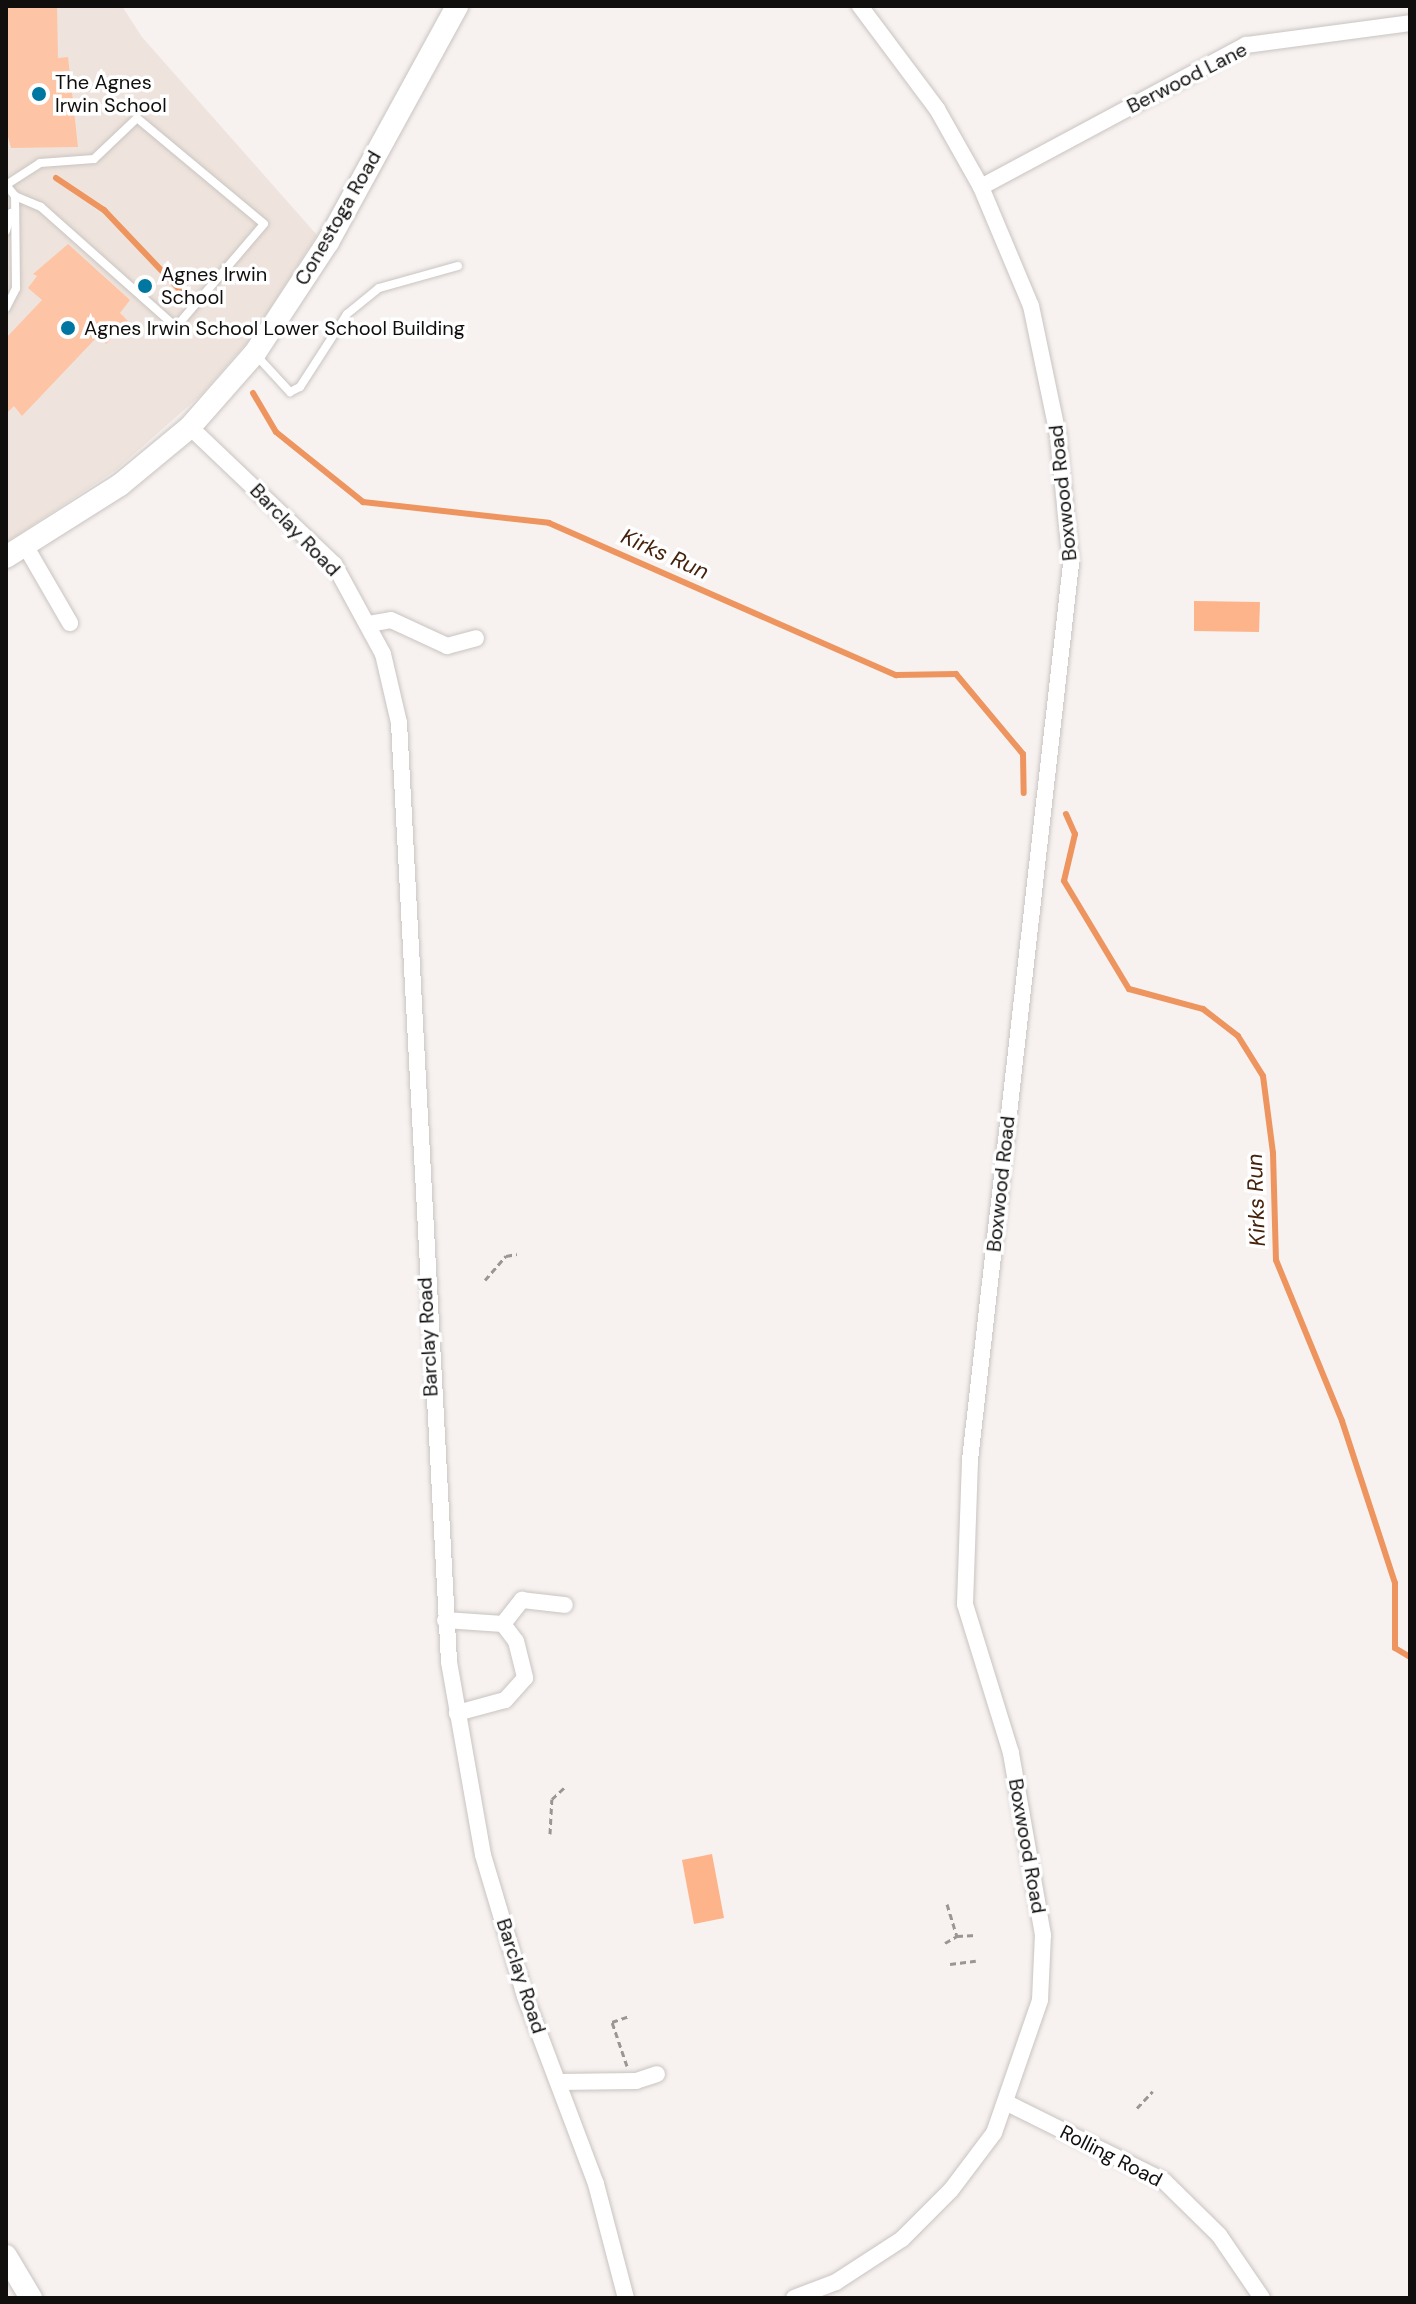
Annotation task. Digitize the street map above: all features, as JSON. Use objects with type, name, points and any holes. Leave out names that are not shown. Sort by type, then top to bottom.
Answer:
[{"type":"main road","name":"Conestoga Road","points":[[6,557],[120,485],[190,427],[255,353],[328,242],[457,6]]},
{"type":"main road","points":[[6,2256],[31,2298]]},
{"type":"street","name":"Boxwood Road","points":[[794,2298],[836,2282],[902,2239],[951,2190],[994,2133],[1007,2103],[1040,2000],[1043,1935],[1011,1753],[965,1604],[970,1460],[1071,564],[1047,362],[1031,306],[981,187],[937,109],[860,6]]},
{"type":"street","name":"Berwood Lane","points":[[981,187],[1246,45],[1410,23]]},
{"type":"street","name":"Barclay Road","points":[[190,427],[334,564],[383,654],[399,723],[445,1620],[457,1713],[483,1855],[558,2082],[596,2184],[626,2298]]},
{"type":"street","points":[[26,547],[70,623]]},
{"type":"street","points":[[369,624],[391,620],[447,646],[476,638]]},
{"type":"street","points":[[503,1624],[522,1600],[565,1605]]},
{"type":"street","points":[[445,1620],[503,1624],[516,1641],[525,1678],[505,1700],[457,1713]]},
{"type":"street","points":[[558,2082],[631,2081],[657,2074]]},
{"type":"street","name":"Rolling Road","points":[[1007,2103],[1164,2181],[1219,2235],[1262,2298]]},
{"type":"lane","points":[[137,118],[264,224],[176,327],[41,207],[15,196],[6,185],[40,163],[94,159],[137,118]]},
{"type":"lane","points":[[6,231],[15,196]]},
{"type":"lane","points":[[6,308],[16,288],[15,196]]},
{"type":"lane","points":[[255,353],[290,392],[300,387],[347,314],[379,288],[458,266]]},
{"type":"path","points":[[485,1280],[506,1256],[517,1254]]},
{"type":"path","points":[[550,1834],[552,1799],[565,1787]]},
{"type":"path","points":[[947,1904],[957,1936]]},
{"type":"path","points":[[945,1943],[957,1936],[976,1935]]},
{"type":"path","points":[[950,1964],[976,1961]]},
{"type":"path","points":[[629,2016],[612,2022],[631,2081]]},
{"type":"path","points":[[1137,2108],[1153,2091]]},
{"type":"shaded area","name":"Agnes Irwin School","points":[[6,6],[122,6],[142,37],[317,235],[252,337],[201,395],[116,470],[6,543]]},
{"type":"shaded area","points":[[1194,601],[1260,602],[1259,632],[1194,631]]},
{"type":"shaded area","points":[[712,1854],[724,1918],[694,1924],[682,1860]]},
{"type":"building","name":"The Agnes Irwin School","points":[[6,6],[57,6],[58,58],[68,57],[78,147],[11,148],[6,129]]},
{"type":"building","name":"Agnes Irwin School Lower School Building","points":[[68,244],[130,300],[120,313],[128,321],[106,344],[98,336],[22,416],[14,406],[6,414],[6,338],[42,300],[28,288],[37,276],[33,274]]},
{"type":"waterway","name":"Kirks Run","points":[[56,178],[104,210],[180,290]]},
{"type":"waterway","name":"Kirks Run","points":[[253,393],[276,432],[363,502],[549,523],[896,675],[956,674],[1023,754],[1024,793]]},
{"type":"waterway","name":"Kirks Run","points":[[1066,814],[1075,834],[1064,881],[1129,989],[1203,1009],[1238,1036],[1263,1076],[1273,1153],[1276,1260],[1342,1421],[1395,1583],[1395,1648],[1410,1657]]},
{"type":"place","name":"The Agnes Irwin School","points":[[39,94]]},
{"type":"place","name":"Agnes Irwin School","points":[[145,286]]},
{"type":"place","name":"Agnes Irwin School Lower School Building","points":[[68,328]]}]
